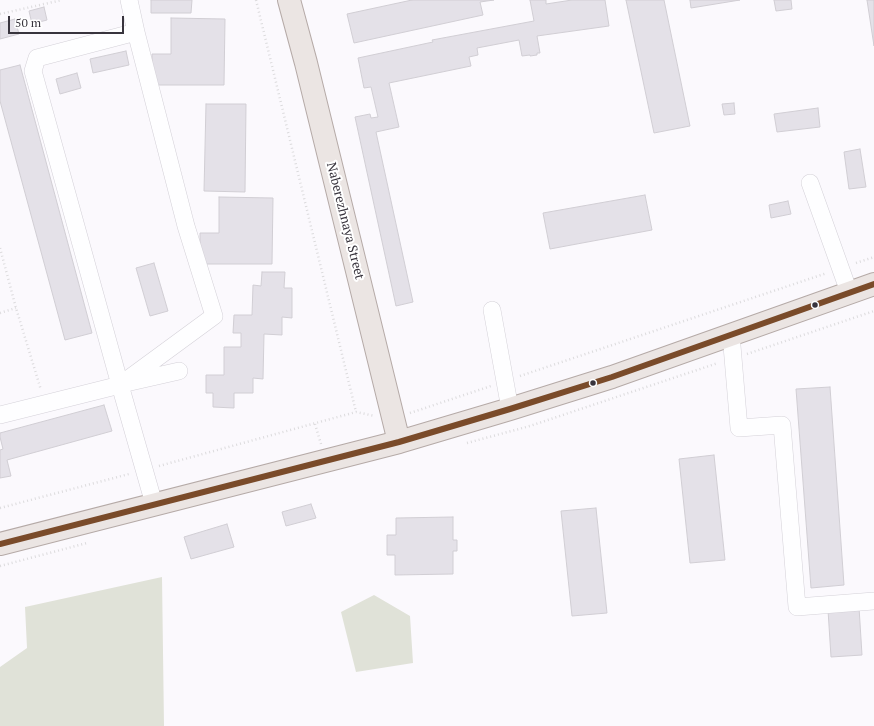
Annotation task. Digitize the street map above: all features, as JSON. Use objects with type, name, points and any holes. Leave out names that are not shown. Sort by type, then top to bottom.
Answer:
[{"type":"main road","name":"Naberezhnaya Street","points":[[289,0],[306,62],[399,442]]},
{"type":"main road","points":[[0,544],[399,442],[510,409],[612,376],[874,284]]},
{"type":"lane","points":[[120,384],[214,316],[186,226],[129,0]]},
{"type":"lane","points":[[136,32],[37,58],[33,71],[154,504]]},
{"type":"lane","points":[[810,183],[849,292]]},
{"type":"lane","points":[[492,310],[510,409]]},
{"type":"lane","points":[[731,334],[739,428],[782,425],[797,607],[874,601]]},
{"type":"lane","points":[[0,415],[120,384],[178,371]]},
{"type":"path","points":[[0,14],[62,0]]},
{"type":"path","points":[[256,0],[356,412]]},
{"type":"path","points":[[0,248],[16,308],[45,404]]},
{"type":"path","points":[[0,508],[356,412],[394,419],[841,269],[874,256]]},
{"type":"path","points":[[0,313],[16,308]]},
{"type":"shaded area","points":[[162,577],[164,726],[0,726],[0,667],[27,648],[25,607]]},
{"type":"shaded area","points":[[374,595],[410,616],[413,663],[356,672],[341,612]]},
{"type":"building","points":[[151,0],[192,0],[191,13],[151,13]]},
{"type":"building","points":[[412,0],[494,0],[480,2],[483,15],[354,43],[347,14]]},
{"type":"building","points":[[530,0],[546,0],[546,4],[572,0],[605,0],[609,26],[537,36],[540,53],[537,53],[537,55],[522,56],[519,40],[477,48],[478,55],[469,57],[471,66],[389,83],[399,127],[376,132],[413,302],[396,306],[355,117],[370,114],[371,118],[378,117],[371,87],[364,88],[358,58],[433,42],[432,40],[534,21]]},
{"type":"building","points":[[626,0],[664,0],[690,126],[654,133]]},
{"type":"building","points":[[690,0],[740,0],[691,8]]},
{"type":"building","points":[[774,0],[791,0],[792,9],[776,11]]},
{"type":"building","points":[[867,0],[874,0],[874,46]]},
{"type":"building","points":[[44,7],[47,20],[32,24],[29,11]]},
{"type":"building","points":[[171,18],[225,19],[224,85],[152,85],[152,54],[171,54]]},
{"type":"building","points":[[15,19],[19,34],[0,39],[0,23]]},
{"type":"building","points":[[126,51],[129,65],[93,73],[90,59]]},
{"type":"building","points":[[20,65],[92,333],[65,340],[0,101],[0,70]]},
{"type":"building","points":[[77,73],[81,88],[60,94],[56,79]]},
{"type":"building","points":[[734,103],[735,114],[724,115],[722,104]]},
{"type":"building","points":[[206,104],[246,104],[245,192],[204,191]]},
{"type":"building","points":[[818,108],[820,127],[777,132],[774,114]]},
{"type":"building","points":[[860,149],[866,187],[849,189],[844,152]]},
{"type":"building","points":[[645,195],[652,230],[550,249],[543,213]]},
{"type":"building","points":[[219,197],[273,198],[272,264],[200,264],[200,233],[219,233]]},
{"type":"building","points":[[788,201],[791,214],[771,218],[769,205]]},
{"type":"building","points":[[154,263],[168,311],[150,316],[136,268]]},
{"type":"building","points":[[262,272],[285,272],[284,288],[292,288],[292,318],[282,317],[282,335],[264,334],[263,379],[253,378],[253,393],[234,393],[234,408],[213,407],[213,393],[206,393],[206,375],[224,375],[224,347],[241,347],[241,333],[233,333],[234,315],[252,315],[253,285],[261,286]]},
{"type":"building","points":[[830,387],[844,585],[811,588],[796,389]]},
{"type":"building","points":[[104,405],[112,431],[7,460],[11,476],[0,478],[0,450],[3,449],[0,433]]},
{"type":"building","points":[[714,455],[725,560],[690,563],[679,459]]},
{"type":"building","points":[[311,504],[316,518],[286,526],[282,512]]},
{"type":"building","points":[[596,508],[607,613],[572,616],[561,511]]},
{"type":"building","points":[[453,517],[453,540],[457,540],[457,551],[453,551],[453,574],[395,575],[395,555],[387,555],[387,535],[396,535],[396,518]]},
{"type":"building","points":[[227,524],[234,547],[191,559],[184,537]]},
{"type":"building","points":[[859,607],[862,655],[831,657],[828,610]]},
{"type":"transit line","points":[[0,544],[399,442],[510,409],[612,377],[874,284]]}]
